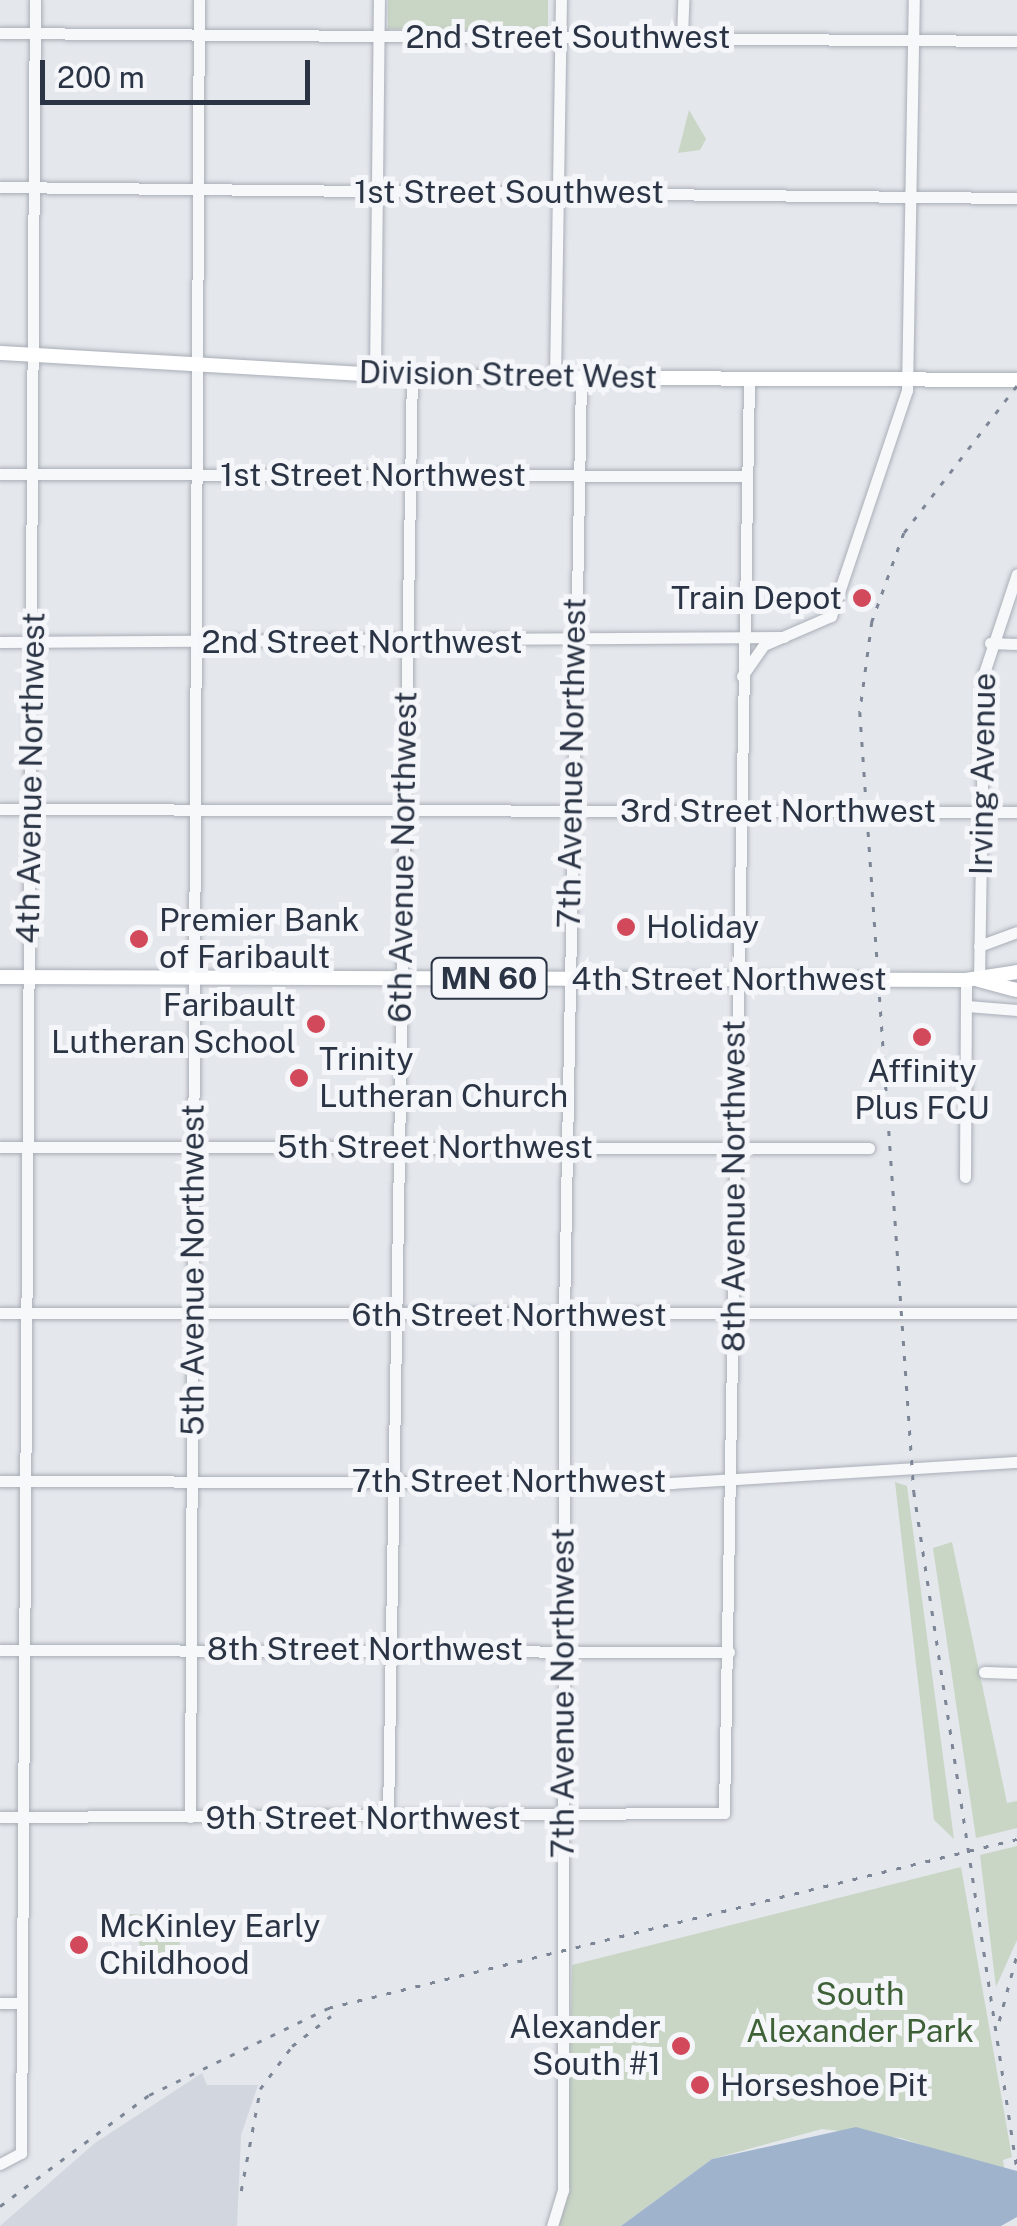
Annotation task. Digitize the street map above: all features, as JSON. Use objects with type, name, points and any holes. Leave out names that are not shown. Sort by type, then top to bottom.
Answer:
[{"type":"main road","name":"Division Street West","points":[[0,353],[412,377],[1017,380]]},
{"type":"main road","name":"MN 60","points":[[972,980],[1017,972]]},
{"type":"main road","name":"4th Street Northwest","points":[[0,977],[972,980]]},
{"type":"main road","name":"MN 60","points":[[972,980],[1017,990]]},
{"type":"street","name":"4th Avenue Northwest","points":[[0,2164],[17,2161],[20,2003],[35,0]]},
{"type":"street","name":"5th Avenue Northwest","points":[[190,1817],[199,0]]},
{"type":"street","points":[[375,374],[379,0]]},
{"type":"street","points":[[555,378],[560,0]]},
{"type":"street","points":[[682,38],[683,0]]},
{"type":"street","points":[[740,680],[758,650],[824,624],[836,607],[909,379],[914,0]]},
{"type":"street","name":"2nd Street Southwest","points":[[0,32],[1017,41]]},
{"type":"street","name":"1st Street Southwest","points":[[0,188],[1017,198]]},
{"type":"street","name":"6th Avenue Northwest","points":[[388,1817],[412,377]]},
{"type":"street","name":"7th Avenue Northwest","points":[[552,2226],[563,2190],[564,1315],[573,642],[581,378]]},
{"type":"street","name":"8th Avenue Northwest","points":[[724,1813],[730,1652],[740,680],[749,378]]},
{"type":"street","name":"1st Street Northwest","points":[[0,474],[747,476]]},
{"type":"street","name":"Irving Avenue","points":[[965,1177],[966,1006],[979,946],[990,643],[1017,574]]},
{"type":"street","name":"2nd Street Northwest","points":[[0,642],[743,643],[784,637]]},
{"type":"street","points":[[990,643],[1017,644]]},
{"type":"street","name":"3rd Street Northwest","points":[[0,809],[1017,812]]},
{"type":"street","points":[[979,946],[1017,932]]},
{"type":"street","points":[[966,1006],[1017,1010]]},
{"type":"street","name":"5th Street Northwest","points":[[0,1147],[869,1148]]},
{"type":"street","name":"6th Street Northwest","points":[[0,1313],[1017,1314]]},
{"type":"street","name":"7th Street Northwest","points":[[0,1481],[732,1480],[1017,1462]]},
{"type":"street","name":"8th Street Northwest","points":[[0,1650],[730,1652]]},
{"type":"street","points":[[984,1672],[1017,1673]]},
{"type":"street","name":"9th Street Northwest","points":[[0,1817],[564,1818],[724,1813]]},
{"type":"street","points":[[0,2003],[20,2003]]},
{"type":"shaded area","points":[[202,2073],[207,2085],[258,2085],[241,2135],[237,2226],[0,2226],[95,2143]]},
{"type":"green space","points":[[388,0],[548,0],[548,31],[388,29]]},
{"type":"green space","points":[[689,110],[706,139],[700,150],[678,153]]},
{"type":"green space","points":[[895,1482],[907,1486],[954,1839],[934,1820]]},
{"type":"green space","points":[[952,1542],[1007,1803],[1017,1801],[1017,1828],[976,1838],[933,1548]]},
{"type":"green space","points":[[1017,1846],[1017,1940],[996,1987],[980,1855]]},
{"type":"green space","name":"South Alexander Park","points":[[961,1867],[1012,2157],[1003,2160],[1005,2174],[901,2138],[822,2129],[712,2159],[621,2226],[558,2226],[567,2195],[572,1965]]},
{"type":"green space","points":[[129,1914],[182,1917],[179,1954],[142,1952]]},
{"type":"water","points":[[856,2127],[1017,2171],[1017,2217],[1001,2226],[621,2226],[712,2159]]},
{"type":"railway","points":[[1017,386],[904,533],[872,622],[860,712],[914,1492],[1017,2168]]},
{"type":"railway","points":[[0,2206],[149,2095],[328,2008],[1017,1839]]},
{"type":"railway","points":[[999,2021],[1017,1954]]},
{"type":"railway","points":[[241,2191],[260,2089],[292,2046],[331,2016]]},
{"type":"place","name":"Train Depot","points":[[862,598]]},
{"type":"place","name":"Holiday","points":[[626,927]]},
{"type":"place","name":"Premier Bank of Faribault","points":[[139,939]]},
{"type":"place","name":"Faribault Lutheran School","points":[[316,1024]]},
{"type":"place","name":"Affinity Plus FCU","points":[[922,1037]]},
{"type":"place","name":"Trinity Lutheran Church","points":[[299,1078]]},
{"type":"place","name":"McKinley Early Childhood","points":[[79,1945]]},
{"type":"place","name":"Alexander South #1","points":[[681,2046]]},
{"type":"place","name":"Horseshoe Pit","points":[[700,2085]]}]
